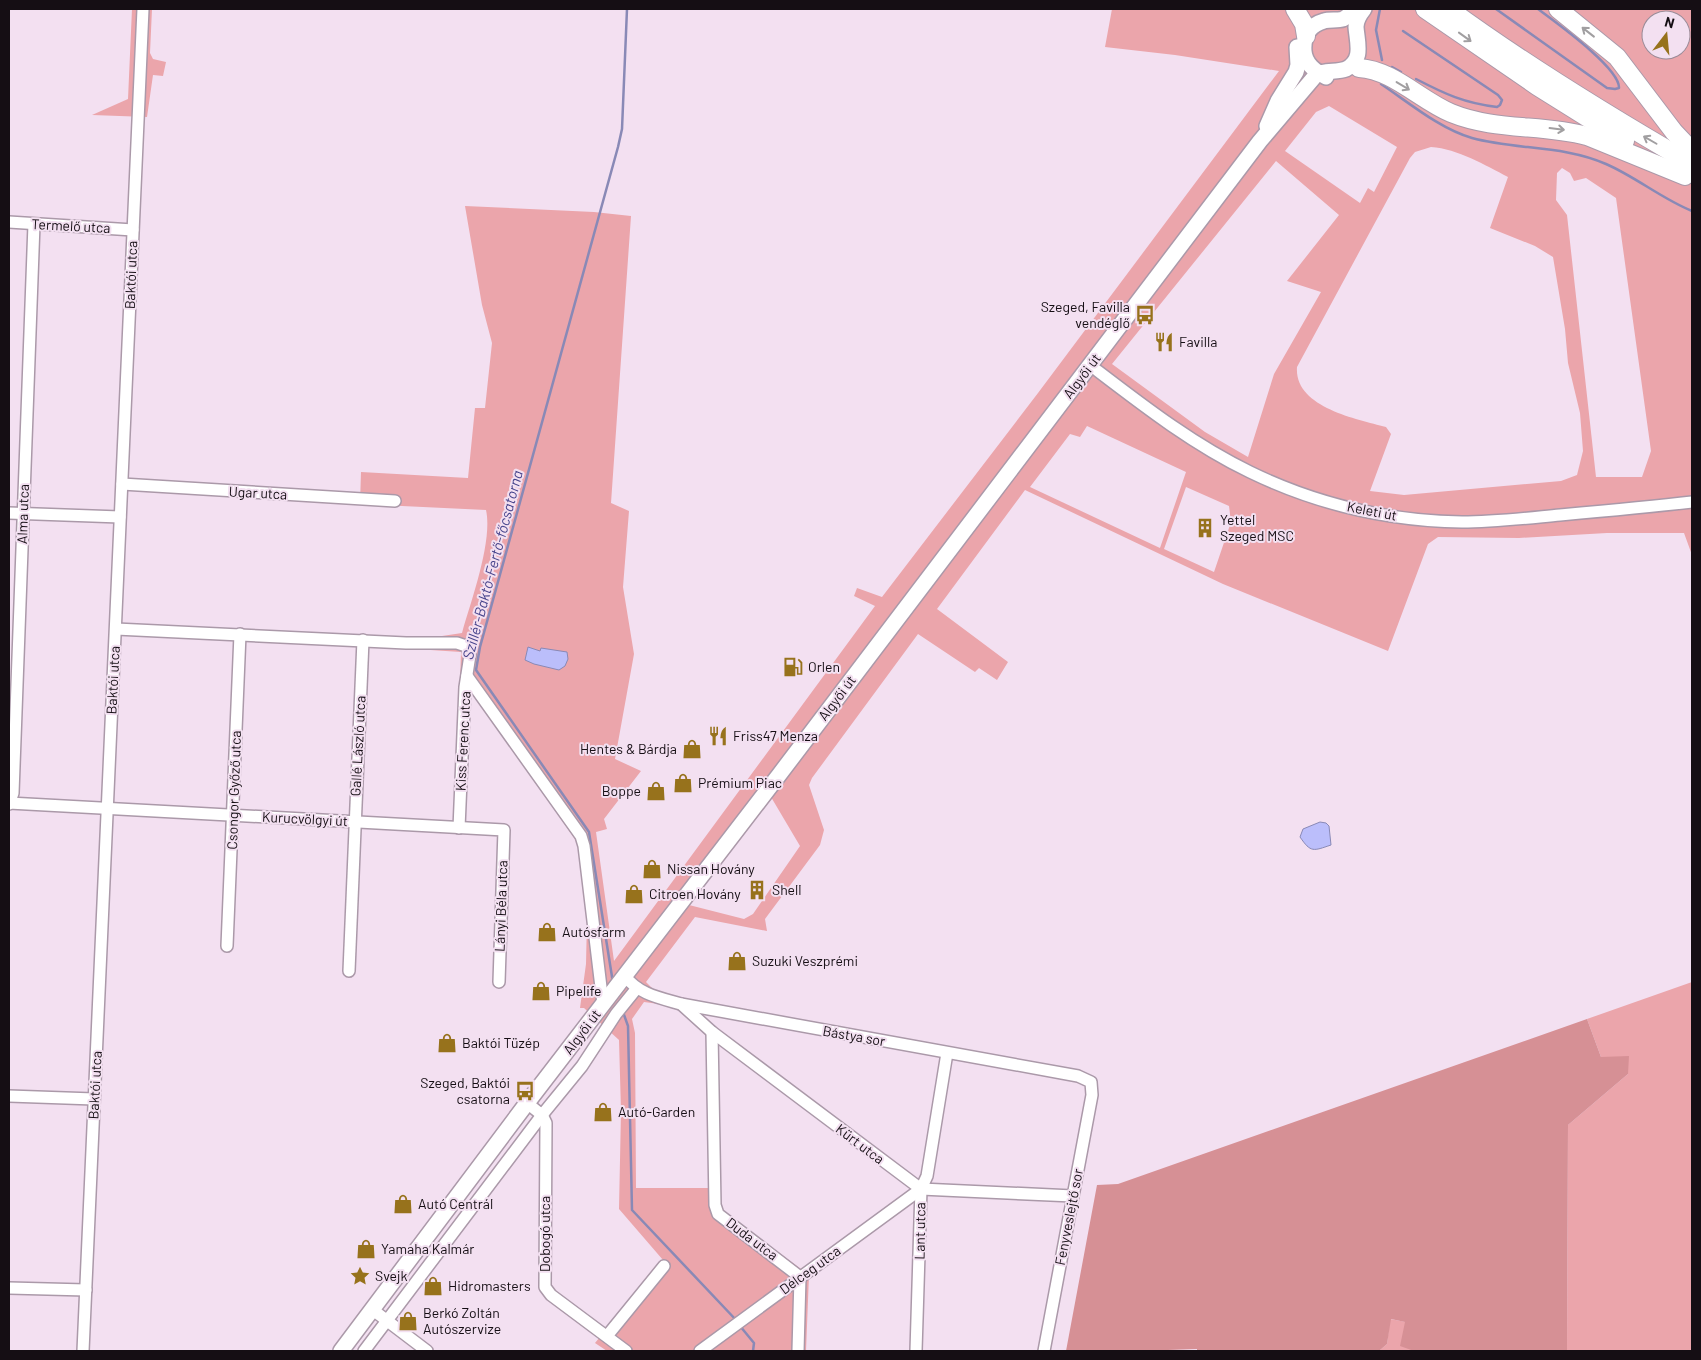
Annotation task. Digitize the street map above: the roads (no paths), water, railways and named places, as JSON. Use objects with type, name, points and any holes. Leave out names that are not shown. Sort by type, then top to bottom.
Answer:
[{"type":"highway","points":[[1295,9],[1305,30]]},
{"type":"highway","points":[[1425,9],[1537,86],[1626,142],[1690,174]]},
{"type":"highway","points":[[1449,9],[1543,74],[1624,125],[1690,174]]},
{"type":"highway","points":[[1558,9],[1617,57],[1674,132],[1692,152]]},
{"type":"highway","points":[[1359,68],[1381,73],[1450,113],[1474,121],[1493,125],[1562,130],[1587,136],[1690,174]]},
{"type":"main road","points":[[1346,9],[1313,17],[1297,41],[1298,64],[1301,67],[1322,75],[1339,78],[1359,68],[1366,55],[1365,20],[1370,9]]},
{"type":"main road","points":[[1305,30],[1323,21],[1341,20],[1349,16],[1355,9]]},
{"type":"main road","points":[[1260,141],[1292,110],[1322,75],[1346,69],[1357,58],[1359,43],[1356,27],[1357,20],[1364,9]]},
{"type":"main road","points":[[1260,141],[1278,101],[1301,67]]},
{"type":"main road","name":"Algyői út","points":[[341,1351],[527,1103],[1260,141]]},
{"type":"street","name":"Baktói utca","points":[[83,1351],[143,9]]},
{"type":"street","name":"Termelő utca","points":[[9,222],[133,230]]},
{"type":"street","name":"Alma utca","points":[[9,804],[13,793],[34,224]]},
{"type":"street","name":"Keleti út","points":[[1090,365],[1158,416],[1197,442],[1249,472],[1319,499],[1368,512],[1426,520],[1486,521],[1692,502]]},
{"type":"street","name":"Ugar utca","points":[[122,484],[394,501]]},
{"type":"street","points":[[9,513],[120,517]]},
{"type":"street","points":[[116,629],[363,640]]},
{"type":"street","name":"Csongor Győző utca","points":[[228,946],[240,634]]},
{"type":"street","name":"Kiss Ferenc utca","points":[[363,640],[406,643],[457,643],[466,646],[470,655],[465,687],[459,828]]},
{"type":"street","name":"Gallé László utca","points":[[349,971],[363,640]]},
{"type":"street","points":[[467,676],[580,836],[584,846],[606,1000]]},
{"type":"street","name":"Kurucvölgyi út","points":[[9,804],[107,807],[504,830]]},
{"type":"street","name":"Lányi Béla utca","points":[[499,982],[504,830]]},
{"type":"street","name":"Bástya sor","points":[[623,977],[637,988],[657,997],[681,1004],[1078,1076],[1090,1082]]},
{"type":"street","name":"Algyői út","points":[[364,1351],[542,1115],[582,1066],[616,1014],[637,988]]},
{"type":"street","name":"Kürt utca","points":[[681,1004],[710,1030],[921,1189]]},
{"type":"street","name":"Duda utca","points":[[712,1010],[710,1030],[715,1205],[718,1214],[800,1277]]},
{"type":"street","name":"Lant utca","points":[[916,1351],[921,1189],[927,1176],[947,1053]]},
{"type":"street","name":"Fenyveslejtő sor","points":[[1044,1351],[1092,1095],[1090,1082]]},
{"type":"street","points":[[9,1096],[94,1099]]},
{"type":"street","points":[[527,1103],[542,1115]]},
{"type":"street","name":"Dobogó utca","points":[[542,1115],[546,1123],[545,1287],[551,1295],[626,1351]]},
{"type":"street","points":[[529,1132],[546,1136]]},
{"type":"street","points":[[921,1189],[1072,1196]]},
{"type":"street","name":"Délceg utca","points":[[700,1351],[921,1189]]},
{"type":"street","points":[[607,1336],[664,1266]]},
{"type":"street","points":[[798,1351],[800,1277]]},
{"type":"street","points":[[9,1288],[86,1290]]},
{"type":"street","points":[[373,1310],[427,1351]]},
{"type":"water","points":[[528,647],[540,651],[541,648],[567,652],[568,659],[565,666],[559,670],[534,664],[525,660]]},
{"type":"water","points":[[1320,822],[1326,823],[1329,826],[1331,845],[1320,849],[1313,849],[1307,846],[1300,837],[1303,829]]},
{"type":"waterway","name":"Szillér-Baktó-Fertő-főcsatorna","points":[[613,983],[589,832],[476,670],[480,647],[618,147],[622,129],[627,9]]},
{"type":"waterway","points":[[1380,9],[1376,30],[1382,60]]},
{"type":"waterway","points":[[1496,9],[1607,88],[1619,88],[1617,79],[1598,58],[1571,34],[1538,9]]},
{"type":"waterway","points":[[1403,31],[1498,95],[1502,100],[1497,107],[1475,103],[1446,93],[1416,79]]},
{"type":"waterway","points":[[1392,67],[1401,72]]},
{"type":"waterway","points":[[1381,84],[1425,114],[1460,134],[1489,142],[1556,151],[1590,158],[1617,169],[1692,211]]},
{"type":"waterway","name":"Szillér-Baktó-Fertő-főcsatorna","points":[[623,1012],[628,1026],[632,1210],[737,1321]]},
{"type":"waterway","name":"Szillér-Baktó-Fertő-főcsatorna","points":[[740,1326],[754,1343],[753,1351]]},
{"type":"place","name":"Szeged, Favilla vendéglő","points":[[1145,315]]},
{"type":"place","name":"Favilla","points":[[1164,342]]},
{"type":"place","name":"Yettel Szeged MSC","points":[[1205,528]]},
{"type":"place","name":"Orlen","points":[[793,667]]},
{"type":"place","name":"Friss47 Menza","points":[[718,736]]},
{"type":"place","name":"Hentes & Bárdja","points":[[692,749]]},
{"type":"place","name":"Prémium Piac","points":[[683,783]]},
{"type":"place","name":"Boppe","points":[[656,791]]},
{"type":"place","name":"Nissan Hovány","points":[[652,869]]},
{"type":"place","name":"Shell","points":[[757,890]]},
{"type":"place","name":"Citroen Hovány","points":[[634,894]]},
{"type":"place","name":"Autósfarm","points":[[547,932]]},
{"type":"place","name":"Suzuki Veszprémi","points":[[737,961]]},
{"type":"place","name":"Pipelife","points":[[541,991]]},
{"type":"place","name":"Baktói Tüzép","points":[[447,1043]]},
{"type":"place","name":"Szeged, Baktói csatorna","points":[[525,1091]]},
{"type":"place","name":"Autó-Garden","points":[[603,1112]]},
{"type":"place","name":"Autó Centrál","points":[[403,1204]]},
{"type":"place","name":"Yamaha Kalmár","points":[[366,1249]]},
{"type":"place","name":"Svejk","points":[[360,1276]]},
{"type":"place","name":"Hidromasters","points":[[433,1286]]},
{"type":"place","name":"Berkó Zoltán Autószervize","points":[[408,1321]]}]
